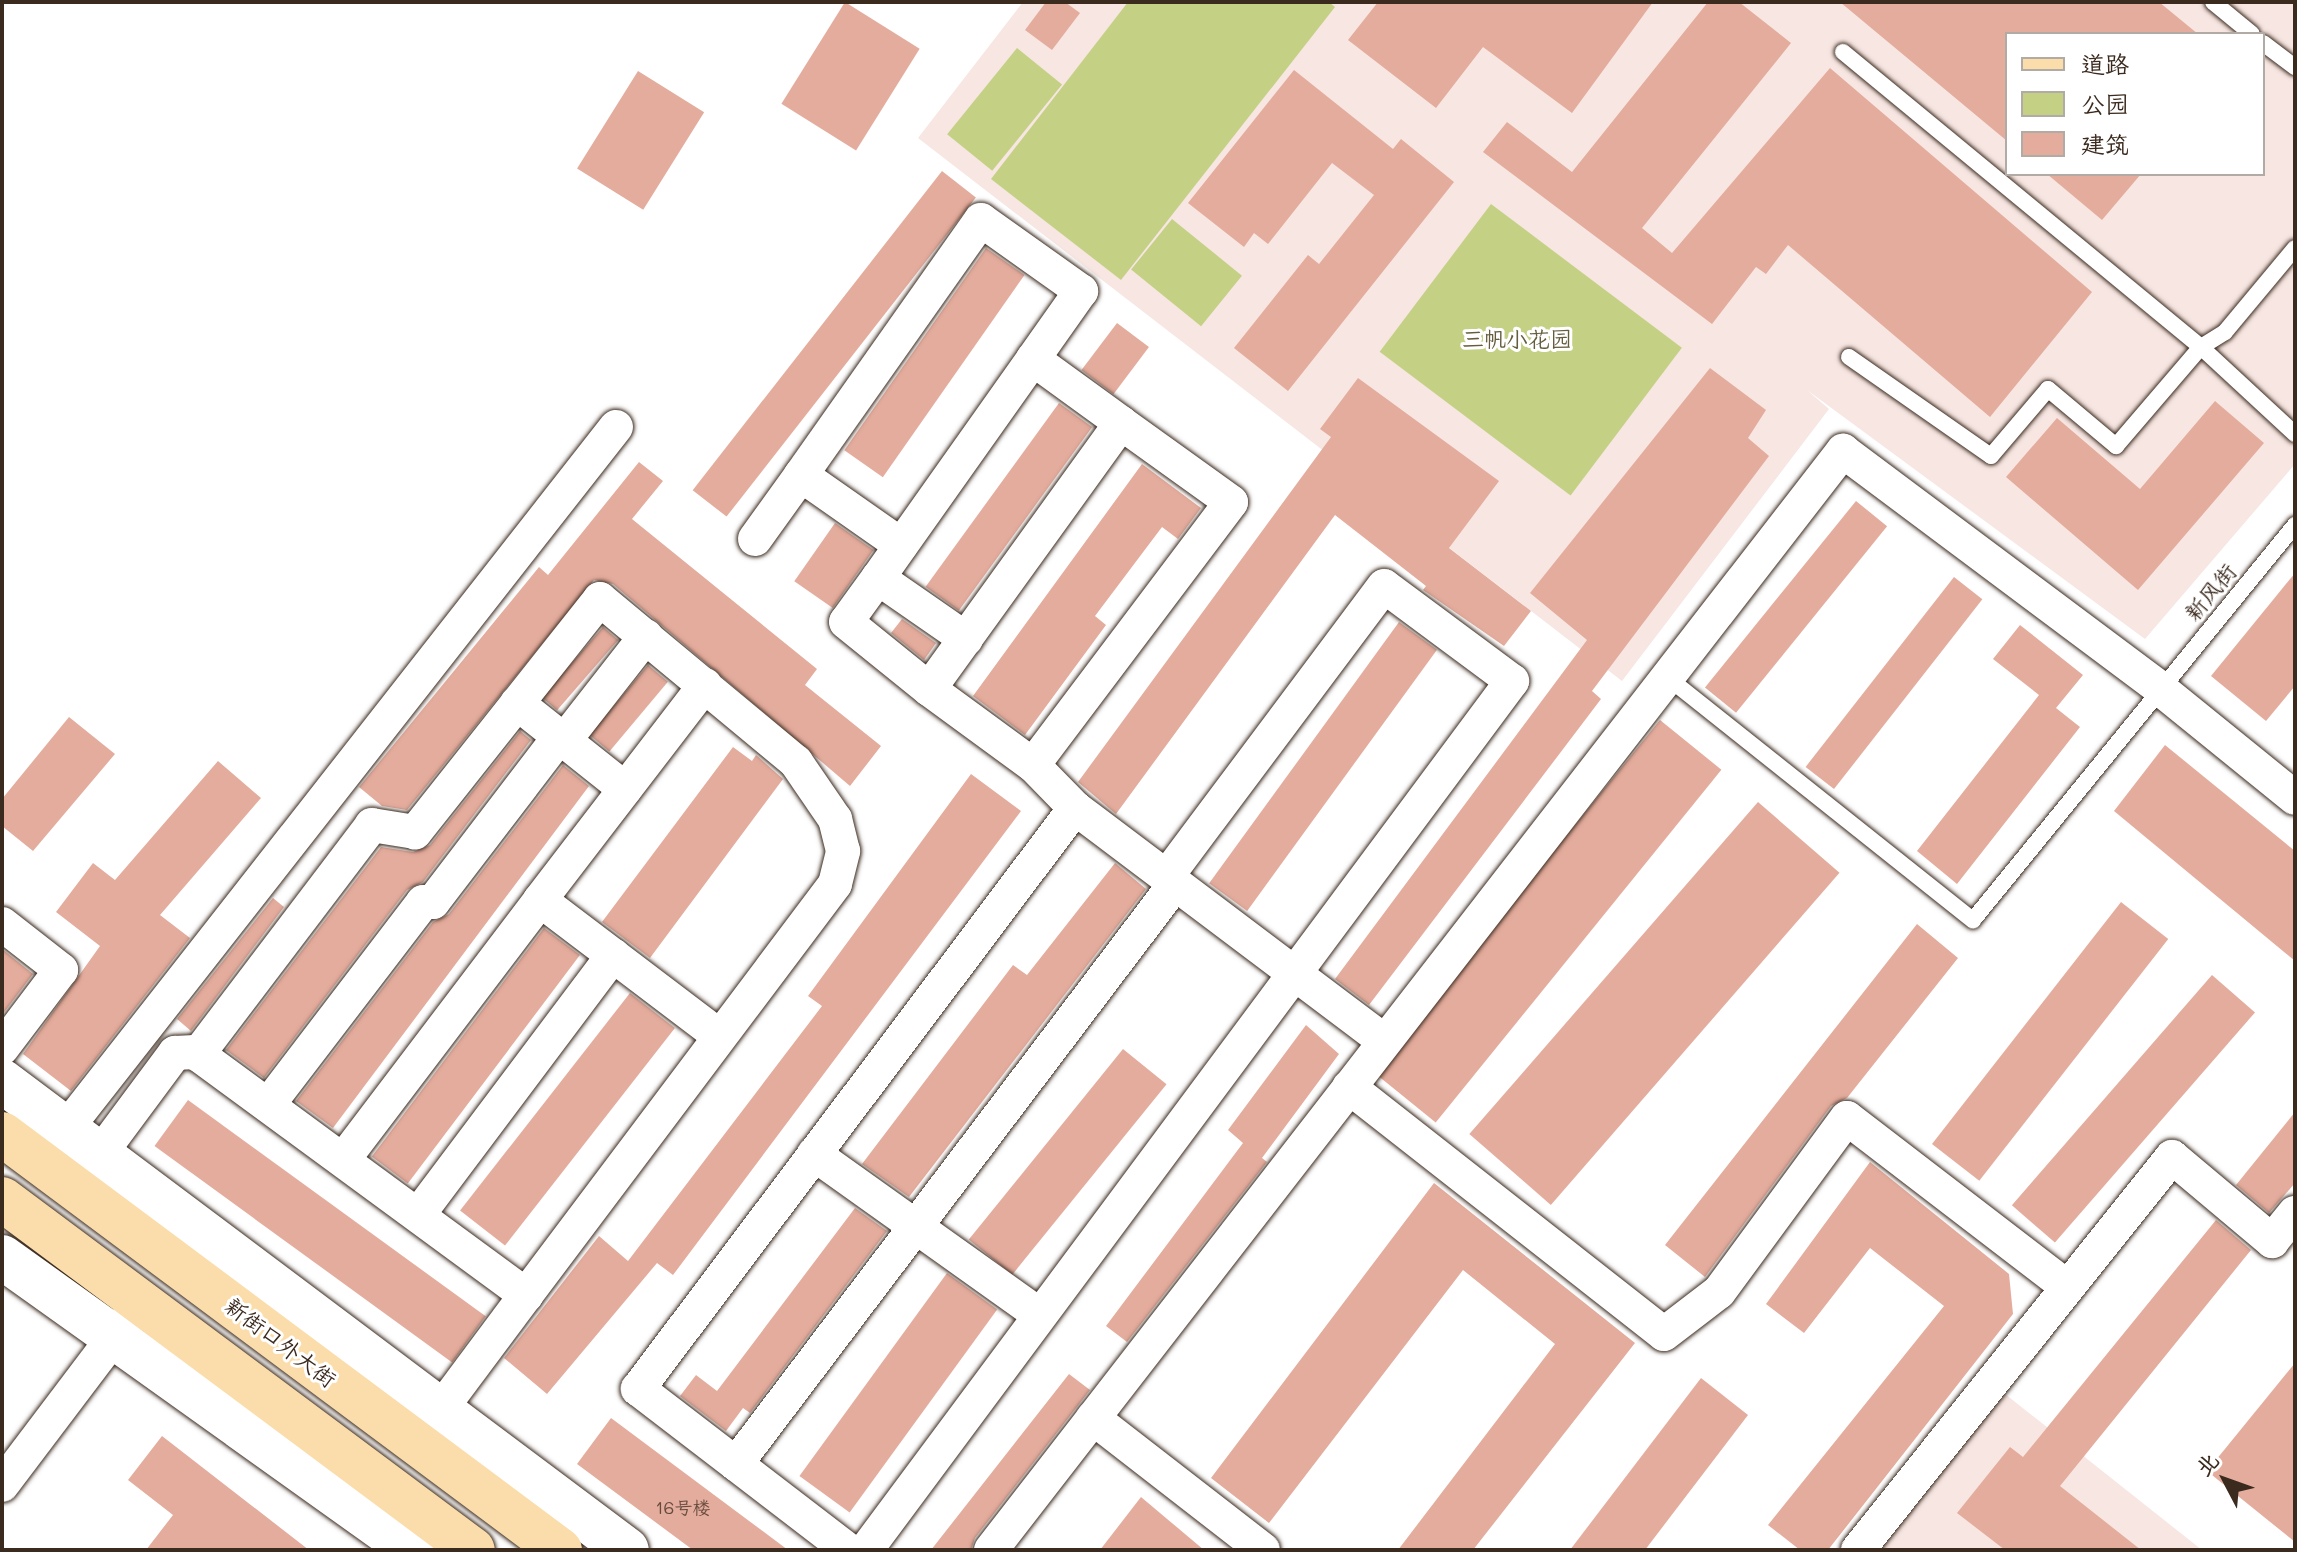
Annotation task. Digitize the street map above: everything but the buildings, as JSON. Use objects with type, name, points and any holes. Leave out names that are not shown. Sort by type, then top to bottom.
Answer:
[{"type":"main road","name":"新街口外大街","points":[[2,1134],[69,1148],[428,1426],[560,1550]]},
{"type":"main road","points":[[2,1199],[473,1550]]},
{"type":"street","points":[[755,539],[981,220],[1081,291],[846,622],[929,689],[1033,765],[1075,808],[1295,977],[1384,1041]]},
{"type":"street","points":[[1033,359],[1231,502],[1033,765]]},
{"type":"street","points":[[929,689],[1121,423]]},
{"type":"street","points":[[69,1148],[616,427]]},
{"type":"street","points":[[991,1550],[1843,451],[2158,687],[2295,798]]},
{"type":"street","points":[[801,475],[901,545]]},
{"type":"street","points":[[878,578],[966,639]]},
{"type":"street","points":[[736,1464],[1171,880],[1384,586],[1512,681],[1295,977],[866,1550]]},
{"type":"street","points":[[198,1054],[372,825],[415,832],[600,599],[705,685],[811,780],[835,819],[843,851],[835,884],[718,1035],[428,1426]]},
{"type":"street","points":[[268,1105],[423,902],[433,902],[646,636]]},
{"type":"street","points":[[343,1160],[705,685]]},
{"type":"street","points":[[517,703],[625,789]]},
{"type":"street","points":[[848,1550],[638,1389],[1075,808]]},
{"type":"street","points":[[540,900],[718,1035]]},
{"type":"street","points":[[2,924],[61,970],[2,1048]]},
{"type":"street","points":[[418,1215],[613,955]]},
{"type":"street","points":[[69,1148],[175,1053],[198,1054],[526,1295]]},
{"type":"street","points":[[2,1081],[69,1148],[428,1426],[627,1550]]},
{"type":"street","points":[[1349,1087],[1664,1334],[1719,1292],[1847,1118],[2067,1287]]},
{"type":"street","points":[[814,1154],[1040,1315]]},
{"type":"street","points":[[1858,1550],[2172,1157],[2272,1241],[2295,1213]]},
{"type":"street","points":[[2,1257],[412,1550]]},
{"type":"street","points":[[2,1485],[112,1336],[142,1304]]},
{"type":"street","points":[[1093,1418],[1263,1550]]},
{"type":"lane","points":[[2213,2],[2250,32]]},
{"type":"lane","points":[[2265,44],[2295,67]]},
{"type":"lane","points":[[1843,52],[2201,347],[2295,434]]},
{"type":"lane","points":[[1849,357],[1991,456],[2048,389],[2116,446],[2201,347],[2225,332],[2295,248]]},
{"type":"lane","name":"新风街","points":[[1667,677],[1973,920],[2158,687],[2295,525]]},
{"type":"shaded area","points":[[1023,2],[2295,2],[2295,464],[2145,639],[1807,390],[1829,409],[1622,681],[918,138]]},
{"type":"shaded area","points":[[2000,1390],[2202,1550],[1876,1550]]},
{"type":"green space","points":[[1128,2],[1329,2],[1335,7],[1121,280],[991,179]]},
{"type":"green space","points":[[1017,48],[1062,85],[992,171],[947,134]]},
{"type":"green space","name":"三帆小花园","points":[[1491,204],[1682,348],[1571,496],[1380,352]]},
{"type":"green space","points":[[1172,219],[1242,276],[1201,326],[1131,270]]}]
